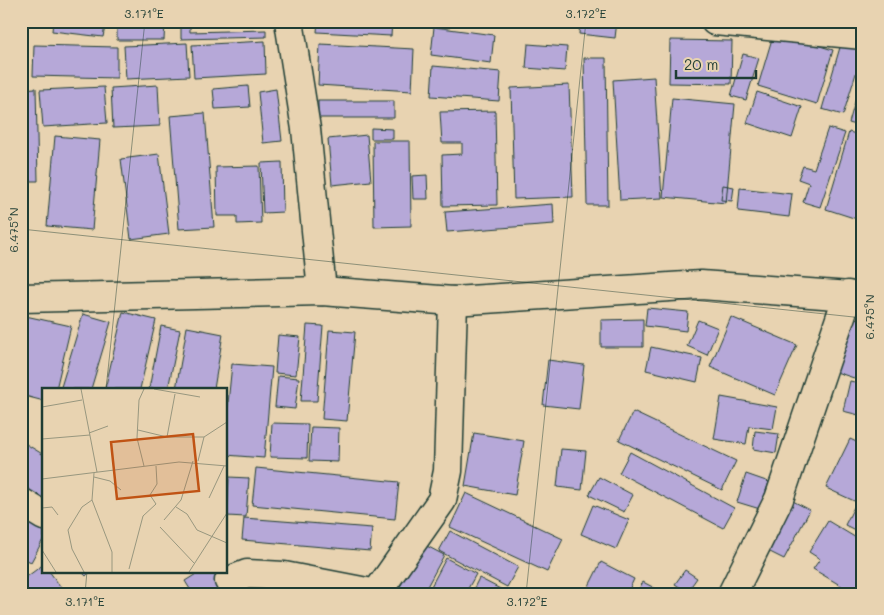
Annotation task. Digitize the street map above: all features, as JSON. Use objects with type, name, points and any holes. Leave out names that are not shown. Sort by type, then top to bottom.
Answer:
[{"type":"street","points":[[288,21],[306,129],[322,291]]},
{"type":"street","points":[[715,21],[863,35]]},
{"type":"street","points":[[21,298],[322,291],[453,301],[701,285],[855,296],[779,499],[732,594]]},
{"type":"street","points":[[229,581],[247,574],[284,576],[377,594],[442,500],[448,471],[453,301]]},
{"type":"street","points":[[21,502],[42,515]]},
{"type":"building","points":[[53,21],[106,21],[103,37],[52,31]]},
{"type":"building","points":[[117,21],[165,21],[164,40],[117,40]]},
{"type":"building","points":[[181,21],[226,21],[190,22],[190,32],[266,30],[266,37],[181,39]]},
{"type":"building","points":[[318,21],[392,21],[391,36],[317,32]]},
{"type":"building","points":[[580,21],[617,21],[615,38],[579,34]]},
{"type":"building","points":[[434,27],[494,35],[491,63],[431,55]]},
{"type":"building","points":[[774,32],[833,50],[817,104],[758,86]]},
{"type":"building","points":[[843,37],[863,43],[863,51],[843,115],[822,109]]},
{"type":"building","points":[[670,40],[732,41],[731,84],[669,83]]},
{"type":"building","points":[[265,41],[266,74],[194,78],[192,45]]},
{"type":"building","points":[[187,43],[189,76],[126,79],[124,46]]},
{"type":"building","points":[[320,44],[414,49],[412,91],[318,85]]},
{"type":"building","points":[[528,44],[567,47],[565,71],[526,68]]},
{"type":"building","points":[[34,45],[117,47],[117,78],[33,76]]},
{"type":"building","points":[[743,54],[759,58],[746,100],[731,96]]},
{"type":"building","points":[[584,58],[606,58],[608,205],[587,205]]},
{"type":"building","points":[[433,66],[501,72],[499,101],[431,96]]},
{"type":"building","points":[[863,73],[863,127],[849,123]]},
{"type":"building","points":[[654,77],[662,198],[620,200],[613,80]]},
{"type":"building","points":[[158,85],[160,126],[113,128],[111,88]]},
{"type":"building","points":[[569,85],[573,197],[514,199],[511,88]]},
{"type":"building","points":[[248,86],[250,107],[215,109],[213,89]]},
{"type":"building","points":[[104,87],[107,123],[43,127],[40,90]]},
{"type":"building","points":[[36,88],[38,181],[21,181],[21,89]]},
{"type":"building","points":[[276,89],[282,141],[263,143],[258,92]]},
{"type":"building","points":[[757,92],[802,107],[792,138],[747,123]]},
{"type":"building","points":[[672,98],[735,104],[726,203],[663,197]]},
{"type":"building","points":[[318,101],[394,101],[394,118],[318,118]]},
{"type":"building","points":[[495,111],[497,205],[443,206],[442,155],[462,154],[462,143],[442,143],[440,112]]},
{"type":"building","points":[[205,113],[214,227],[179,229],[170,116]]},
{"type":"building","points":[[371,128],[393,129],[393,139],[371,139]]},
{"type":"building","points":[[828,128],[845,133],[820,207],[803,202],[809,183],[798,179],[803,166],[814,169]]},
{"type":"building","points":[[849,132],[863,136],[863,221],[826,209]]},
{"type":"building","points":[[367,135],[371,181],[332,185],[328,139]]},
{"type":"building","points":[[55,136],[100,140],[92,230],[47,226]]},
{"type":"building","points":[[373,141],[410,141],[411,226],[374,227]]},
{"type":"building","points":[[159,154],[169,234],[131,239],[121,159]]},
{"type":"building","points":[[282,162],[283,212],[263,213],[261,163]]},
{"type":"building","points":[[259,166],[261,223],[237,224],[237,216],[217,216],[216,167]]},
{"type":"building","points":[[427,175],[428,199],[413,199],[412,176]]},
{"type":"building","points":[[723,185],[734,187],[732,201],[721,200]]},
{"type":"building","points":[[740,188],[792,194],[789,217],[738,211]]},
{"type":"building","points":[[553,204],[554,224],[447,232],[445,212]]},
{"type":"building","points":[[647,308],[688,312],[686,331],[645,326]]},
{"type":"building","points":[[123,312],[156,320],[140,388],[105,388]]},
{"type":"building","points":[[83,314],[111,322],[91,388],[61,387]]},
{"type":"building","points":[[21,315],[71,326],[56,388],[42,388],[42,400],[21,395]]},
{"type":"building","points":[[731,317],[797,345],[775,395],[710,367]]},
{"type":"building","points":[[854,318],[863,320],[863,381],[836,372]]},
{"type":"building","points":[[643,319],[643,347],[601,347],[601,320]]},
{"type":"building","points":[[698,320],[718,328],[707,355],[687,346]]},
{"type":"building","points":[[307,325],[323,326],[317,401],[301,401]]},
{"type":"building","points":[[161,326],[180,330],[168,388],[149,388]]},
{"type":"building","points":[[187,327],[223,334],[214,388],[176,388]]},
{"type":"building","points":[[329,330],[355,332],[347,421],[322,419]]},
{"type":"building","points":[[278,335],[300,337],[296,375],[275,373]]},
{"type":"building","points":[[651,347],[702,358],[697,382],[646,370]]},
{"type":"building","points":[[548,360],[584,365],[579,409],[543,405]]},
{"type":"building","points":[[232,364],[272,367],[264,458],[228,455],[228,403]]},
{"type":"building","points":[[278,376],[299,378],[295,409],[275,407]]},
{"type":"building","points":[[850,381],[863,384],[863,416],[843,411]]},
{"type":"building","points":[[721,397],[777,407],[773,429],[749,426],[746,444],[714,439]]},
{"type":"building","points":[[633,412],[736,461],[722,490],[619,440]]},
{"type":"building","points":[[272,423],[308,424],[307,458],[270,457]]},
{"type":"building","points":[[311,427],[339,428],[338,462],[309,461]]},
{"type":"building","points":[[755,431],[779,434],[776,453],[753,449]]},
{"type":"building","points":[[474,433],[524,441],[515,495],[465,486]]},
{"type":"building","points":[[850,439],[863,445],[863,505],[826,488]]},
{"type":"building","points":[[21,441],[42,454],[42,507],[21,494]]},
{"type":"building","points":[[561,449],[586,451],[582,490],[557,487]]},
{"type":"building","points":[[630,452],[734,508],[723,528],[619,473]]},
{"type":"building","points":[[256,468],[399,482],[395,519],[252,505]]},
{"type":"building","points":[[746,474],[769,482],[760,509],[737,502]]},
{"type":"building","points":[[229,477],[249,478],[246,517],[228,516]]},
{"type":"building","points":[[599,477],[633,495],[624,512],[589,495]]},
{"type":"building","points":[[466,493],[563,539],[547,572],[450,527]]},
{"type":"building","points":[[789,499],[810,510],[784,559],[764,549]]},
{"type":"building","points":[[593,505],[629,520],[616,549],[581,534]]},
{"type":"building","points":[[854,507],[863,512],[863,534],[845,525]]},
{"type":"building","points":[[244,518],[372,528],[370,551],[242,540]]},
{"type":"building","points":[[21,519],[42,530],[42,542],[31,562],[21,557]]},
{"type":"building","points":[[828,521],[863,542],[863,594],[855,594],[813,569],[820,559],[809,552]]},
{"type":"building","points":[[450,531],[518,567],[507,587],[439,551]]},
{"type":"building","points":[[423,544],[444,555],[423,594],[396,594]]},
{"type":"building","points":[[446,558],[476,574],[465,594],[427,594]]},
{"type":"building","points":[[601,562],[634,579],[627,594],[585,594]]},
{"type":"building","points":[[42,565],[42,572],[50,572],[66,594],[23,594],[21,591],[21,581]]},
{"type":"building","points":[[685,570],[697,578],[687,592],[675,584]]},
{"type":"building","points":[[82,572],[90,572],[86,576]]},
{"type":"building","points":[[199,572],[220,572],[232,594],[193,594],[185,581]]},
{"type":"building","points":[[479,578],[508,593],[508,594],[471,594]]},
{"type":"building","points":[[643,582],[666,594],[636,594]]}]
